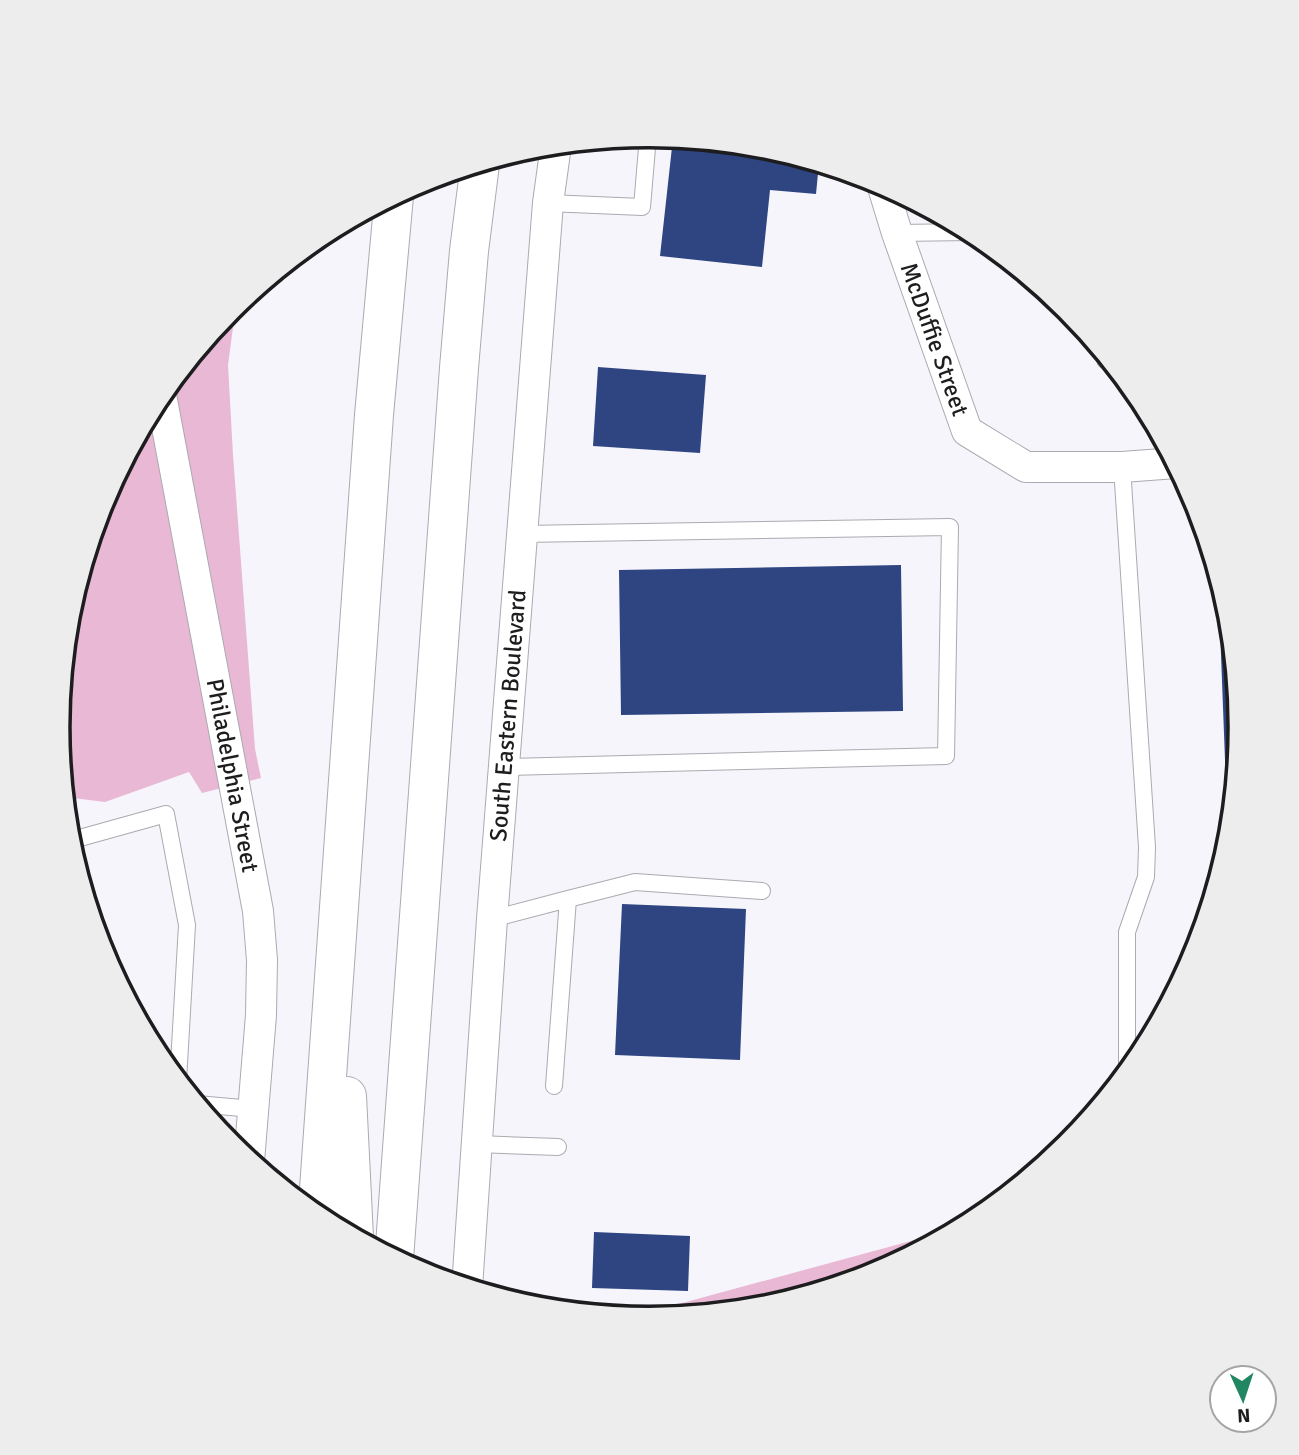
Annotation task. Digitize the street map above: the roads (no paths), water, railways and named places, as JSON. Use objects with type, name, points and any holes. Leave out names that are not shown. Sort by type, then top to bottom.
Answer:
[{"type":"highway","points":[[395,1248],[459,369],[479,174]]},
{"type":"highway","points":[[318,1202],[374,415],[393,208]]},
{"type":"highway","points":[[338,926],[353,1225]]},
{"type":"street","name":"South Eastern Boulevard","points":[[468,1277],[492,919],[548,203],[554,156]]},
{"type":"street","name":"McDuffie Street","points":[[887,199],[967,431],[1026,467],[1122,467]]},
{"type":"street","name":"Philadelphia Street","points":[[164,412],[258,911],[262,960],[261,1002],[250,1147]]},
{"type":"street","points":[[1122,467],[1165,464]]},
{"type":"lane","points":[[548,203],[642,207],[647,148]]},
{"type":"lane","points":[[897,233],[949,232]]},
{"type":"lane","points":[[1122,467],[1147,847],[1146,877],[1127,932],[1127,1055]]},
{"type":"lane","points":[[504,767],[946,756],[950,527],[522,534]]},
{"type":"lane","points":[[80,838],[166,814],[187,925],[179,1064]]},
{"type":"lane","points":[[492,919],[635,882],[762,891]]},
{"type":"lane","points":[[554,1086],[568,899]]},
{"type":"lane","points":[[210,1105],[253,1109]]},
{"type":"lane","points":[[477,1144],[558,1147]]}]
